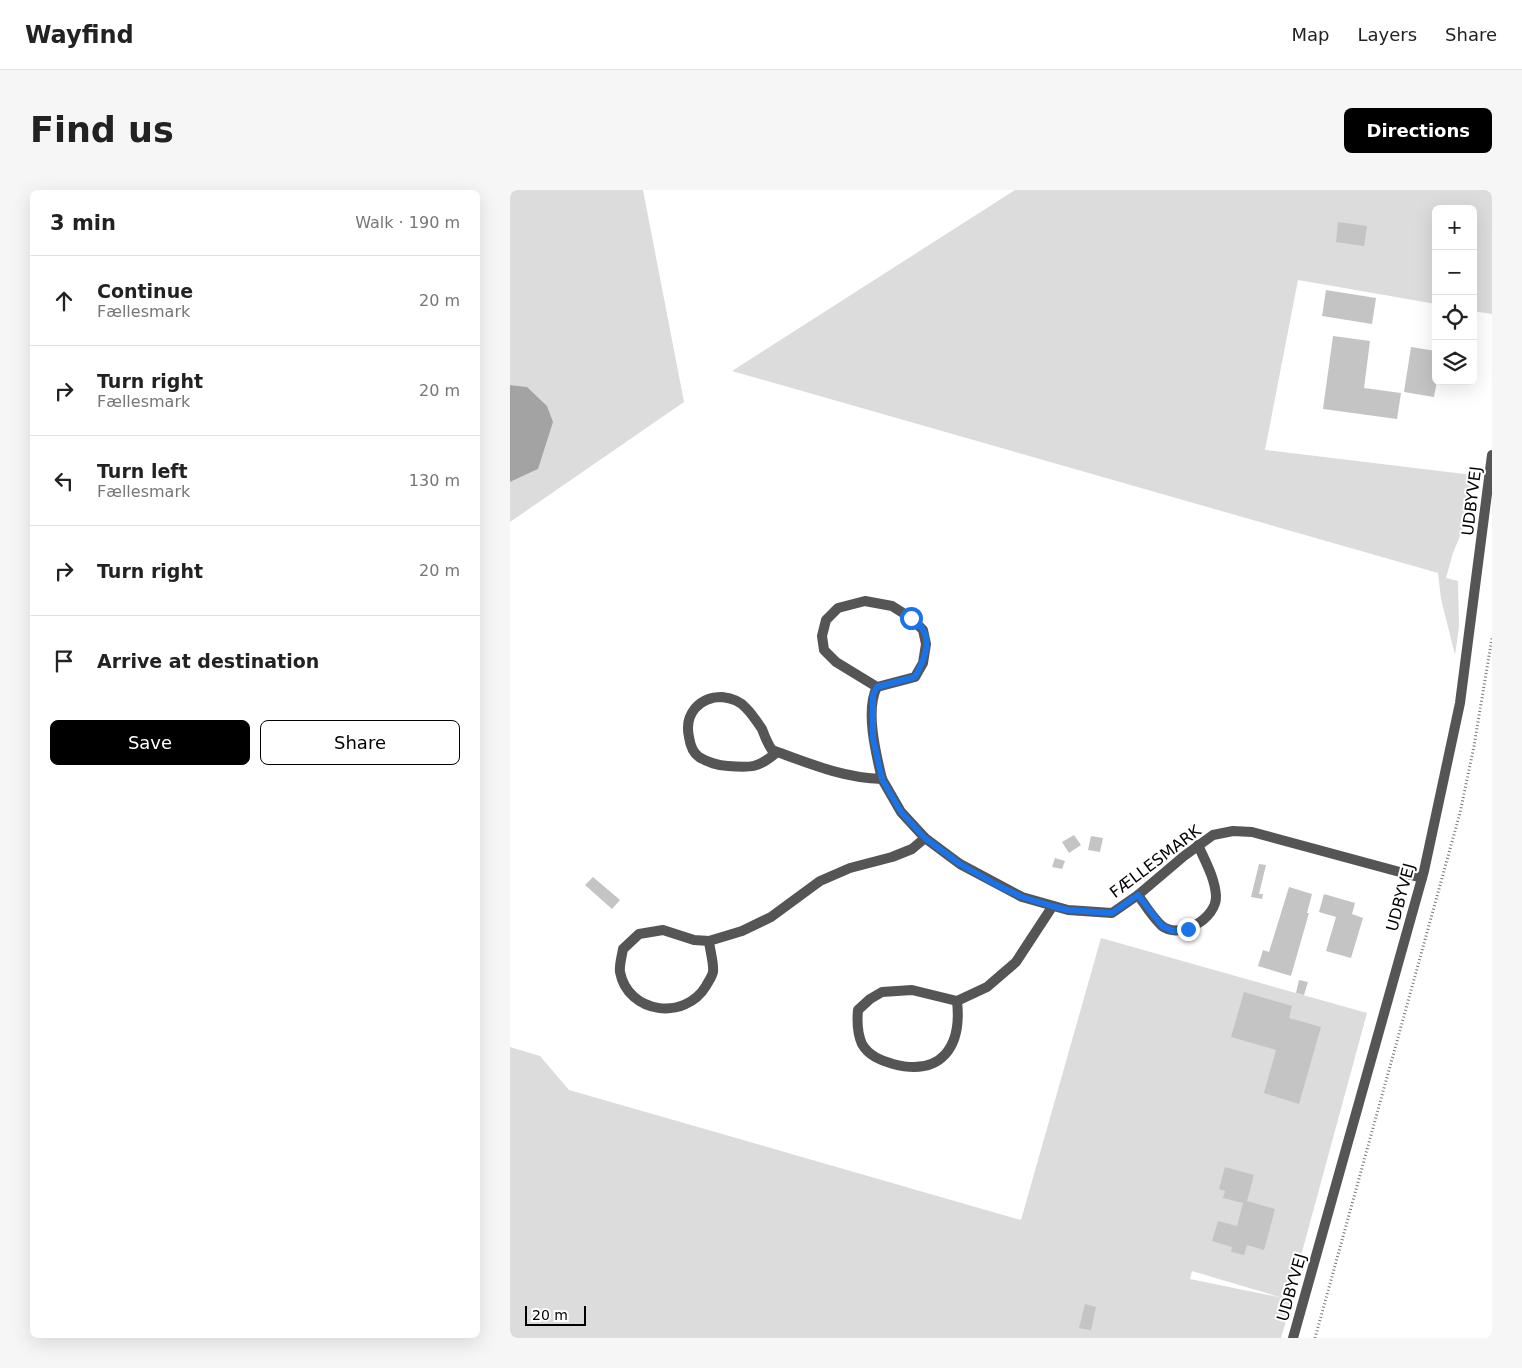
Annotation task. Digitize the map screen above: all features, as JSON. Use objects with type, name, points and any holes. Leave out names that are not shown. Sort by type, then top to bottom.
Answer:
[{"type":"street","name":"UDBYVEJ","points":[[1293,1338],[1422,878],[1460,703],[1492,455]]},
{"type":"street","points":[[865,601],[892,606],[911,618],[924,630],[925,654],[923,663],[915,677],[877,687],[836,662],[824,650],[822,636],[826,620],[838,608],[865,601]]},
{"type":"street","name":"FÆLLESMARK","points":[[877,687],[873,695],[873,738],[882,779],[901,812],[925,838],[960,864],[1022,897],[1068,910],[1112,913],[1138,895],[1213,835],[1233,831],[1252,832],[1422,878]]},
{"type":"street","points":[[777,752],[764,763],[745,768],[720,766],[698,756],[690,747],[687,728],[690,713],[700,702],[714,697],[730,698],[745,707],[762,728],[767,744],[772,750],[827,770],[865,778],[882,779]]},
{"type":"street","points":[[709,941],[713,973],[701,994],[678,1008],[656,1008],[638,1002],[625,988],[620,970],[623,949],[639,934],[663,930],[694,940],[709,941],[742,931],[771,916],[820,881],[850,868],[892,857],[912,849],[925,838]]},
{"type":"street","points":[[1138,895],[1162,926],[1173,931],[1188,929],[1208,916],[1217,898],[1212,875],[1198,846]]},
{"type":"street","points":[[957,1001],[958,1009],[955,1032],[946,1054],[937,1062],[927,1066],[901,1066],[878,1059],[868,1052],[861,1042],[858,1032],[858,1010],[870,998],[882,992],[912,990],[936,994],[957,1001],[987,987],[1016,962],[1052,906]]},
{"type":"path","points":[[1315,1338],[1460,813],[1474,746],[1492,638]]},
{"type":"shaded area","points":[[510,190],[643,190],[684,402],[510,522],[510,482],[538,469],[527,387],[510,385]]},
{"type":"shaded area","points":[[1015,190],[1492,190],[1492,314],[1477,312],[1477,205],[1432,205],[1432,303],[1298,280],[1265,450],[1473,475],[1467,519],[1453,553],[1446,578],[1458,581],[1459,627],[1455,655],[1441,599],[1438,573],[732,371]]},
{"type":"shaded area","points":[[510,385],[527,387],[547,406],[553,422],[538,469],[510,482]]},
{"type":"shaded area","points":[[1101,938],[1367,1013],[1289,1300],[1292,1301],[1281,1338],[510,1338],[510,1047],[540,1056],[569,1090],[1021,1220]],"holes":[[[1192,1271],[1283,1298],[1190,1279]]]},
{"type":"building","points":[[1338,222],[1367,226],[1364,246],[1336,242]]},
{"type":"building","points":[[1326,290],[1376,298],[1372,324],[1322,316]]},
{"type":"building","points":[[1333,336],[1370,341],[1364,388],[1401,393],[1397,419],[1323,409]]},
{"type":"building","points":[[1411,347],[1432,350],[1432,385],[1436,385],[1434,397],[1404,392]]},
{"type":"building","points":[[1074,835],[1081,845],[1069,853],[1062,842]]},
{"type":"building","points":[[1091,836],[1103,838],[1100,852],[1088,850]]},
{"type":"building","points":[[1055,858],[1065,861],[1062,869],[1052,867]]},
{"type":"building","points":[[1259,864],[1266,865],[1259,894],[1263,894],[1262,899],[1251,897]]},
{"type":"building","points":[[593,877],[620,900],[612,909],[585,885]]},
{"type":"building","points":[[1289,887],[1312,894],[1307,913],[1309,913],[1291,976],[1258,966],[1263,950],[1269,952]]},
{"type":"building","points":[[1324,894],[1355,903],[1352,914],[1363,918],[1351,958],[1326,951],[1336,917],[1319,912]]},
{"type":"building","points":[[1299,980],[1308,982],[1304,995],[1296,993]]},
{"type":"building","points":[[1244,992],[1292,1006],[1289,1018],[1321,1027],[1299,1104],[1264,1093],[1276,1050],[1231,1037]]},
{"type":"building","points":[[1225,1167],[1254,1175],[1247,1201],[1275,1209],[1264,1250],[1247,1245],[1244,1255],[1231,1252],[1232,1247],[1212,1241],[1218,1221],[1237,1226],[1243,1203],[1223,1198],[1225,1191],[1219,1189]]},
{"type":"building","points":[[1085,1304],[1096,1307],[1091,1330],[1079,1328]]},
{"type":"route","points":[[911,618],[924,630],[926,644],[923,663],[915,677],[877,687],[873,695],[873,738],[882,779],[901,812],[925,838],[960,864],[1022,897],[1068,910],[1112,913],[1138,895],[1162,926],[1173,931],[1188,929]]}]
